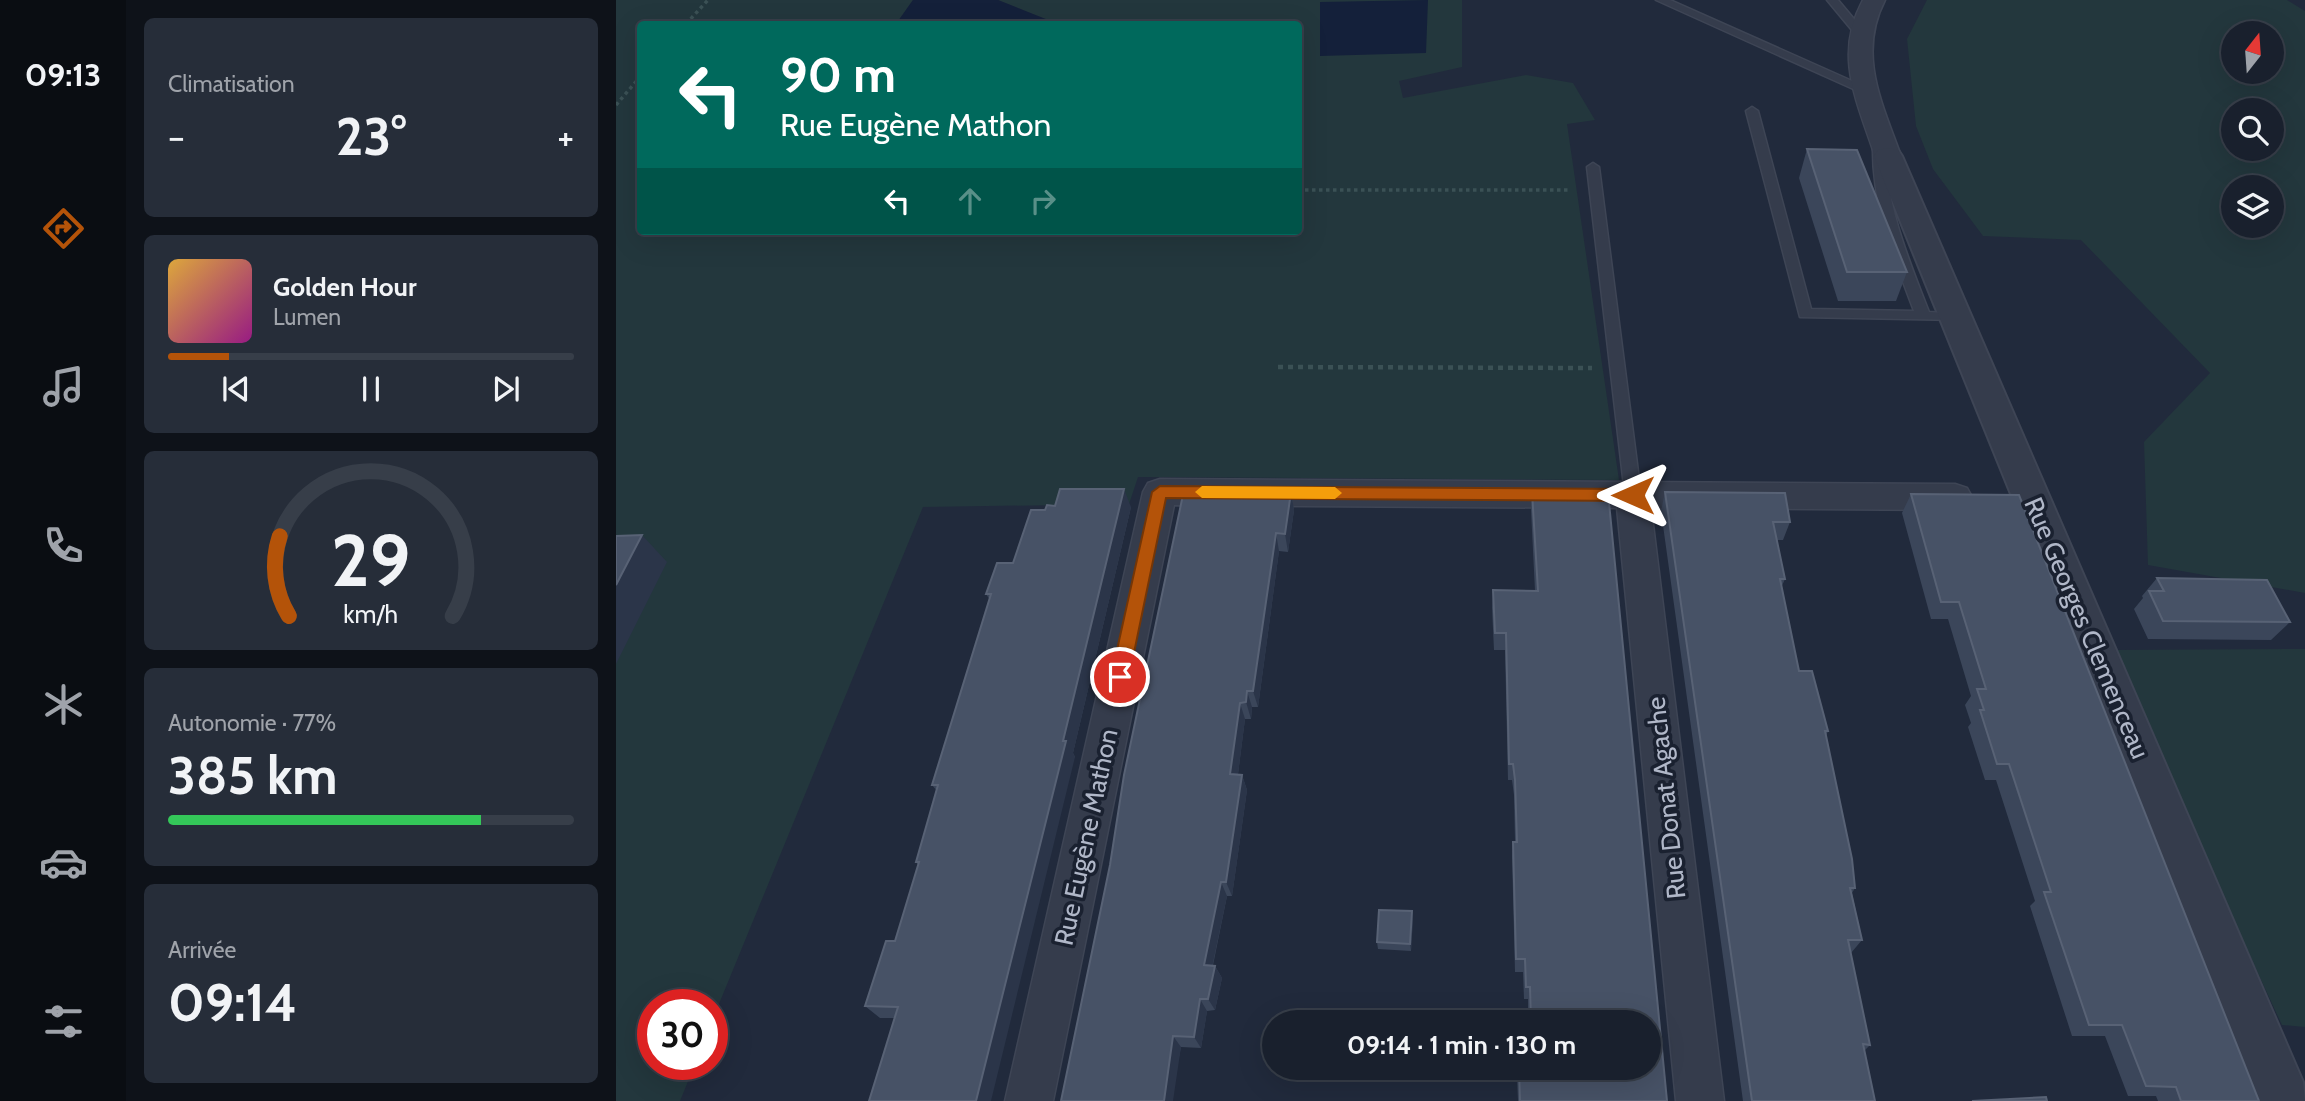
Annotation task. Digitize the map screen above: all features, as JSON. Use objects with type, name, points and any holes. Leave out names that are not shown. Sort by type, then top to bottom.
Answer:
[{"type":"street","points":[[1874,0],[1861,23],[1860,33],[1864,89],[1884,143]]},
{"type":"street","name":"Rue Georges Clemenceau","points":[[1884,143],[1939,317],[2032,498],[2284,1101]]},
{"type":"street","name":"Rue Eugène Mathon","points":[[1029,1101],[1160,492],[1633,495]]},
{"type":"street","points":[[1633,495],[2032,498]]},
{"type":"street","name":"Rue Donat Agache","points":[[1633,495],[1700,1101]]},
{"type":"lane","points":[[1661,0],[1864,89]]},
{"type":"lane","points":[[1832,0],[1860,33]]},
{"type":"lane","points":[[1752,111],[1805,314],[1939,317]]},
{"type":"lane","points":[[1593,167],[1633,495]]},
{"type":"path","points":[[689,21],[708,0]]},
{"type":"path","points":[[616,105],[637,80]]},
{"type":"path","points":[[1302,190],[1596,190]]},
{"type":"path","points":[[1278,367],[1617,368]]},
{"type":"shaded area","points":[[616,0],[913,0],[898,21],[637,21],[637,235],[1302,235],[1302,21],[1050,21],[998,0],[1462,0],[1462,67],[1399,81],[1403,98],[1526,75],[1573,83],[1595,120],[1567,124],[1619,480],[1138,477],[1129,504],[923,507],[725,989],[637,989],[637,1080],[689,1080],[680,1101],[616,1101]]},
{"type":"shaded area","points":[[1927,0],[2287,0],[2305,11],[2305,593],[2148,565],[2144,442],[2210,373],[2081,240],[1983,236],[1933,169],[1916,126],[1907,39]]},
{"type":"shaded area","points":[[2305,649],[2305,1027],[2282,1025],[2107,650]]},
{"type":"water","points":[[913,0],[998,0],[1050,21],[898,21]]},
{"type":"water","points":[[1428,0],[1426,53],[1320,56],[1320,2]]},
{"type":"building","points":[[1807,149],[1857,150],[1907,272],[1847,272]]},
{"type":"building","points":[[1060,489],[1124,489],[1063,741],[1066,741],[976,1101],[869,1101],[898,1007],[865,1006],[886,941],[895,941],[919,862],[916,862],[938,785],[932,785],[991,594],[986,594],[997,563],[1013,563],[1031,510],[1045,510],[1047,505],[1055,506]]},
{"type":"building","points":[[1184,490],[1291,492],[1285,534],[1276,533],[1253,691],[1247,691],[1246,702],[1240,703],[1230,774],[1242,775],[1226,882],[1221,882],[1204,965],[1215,966],[1208,999],[1200,999],[1194,1037],[1173,1036],[1164,1101],[1061,1101],[1110,865],[1124,775]]},
{"type":"building","points":[[1532,492],[1608,492],[1658,1010],[1531,1010],[1525,959],[1516,959],[1513,842],[1517,842],[1515,780],[1513,764],[1509,764],[1506,633],[1495,633],[1493,590],[1538,591]]},
{"type":"building","points":[[1665,492],[1785,493],[1790,522],[1773,522],[1785,579],[1780,579],[1799,671],[1812,671],[1828,731],[1825,731],[1852,859],[1855,888],[1850,888],[1862,940],[1848,940],[1870,1045],[1863,1044],[1875,1101],[1752,1101]]},
{"type":"building","points":[[1911,494],[2019,495],[2259,1101],[2181,1101],[2176,1087],[2146,1086],[2122,1025],[2089,1025],[2044,892],[2051,892],[2009,764],[1997,764],[1980,710],[1984,710],[1977,689],[1986,689],[1959,602],[1941,602]]},
{"type":"building","points":[[642,535],[616,585],[616,536]]},
{"type":"building","points":[[2157,578],[2267,580],[2290,622],[2163,621],[2149,591],[2164,591]]},
{"type":"building","points":[[1379,910],[1412,911],[1410,944],[1377,942]]},
{"type":"building","points":[[1661,1039],[1667,1101],[1520,1101],[1519,1080],[1661,1080]]},
{"type":"building","points":[[2046,1097],[2047,1101],[1972,1101]]},
{"type":"slow traffic","points":[[1202,492],[1335,493]]},
{"type":"route","points":[[1120,677],[1160,492],[1633,495]]}]
